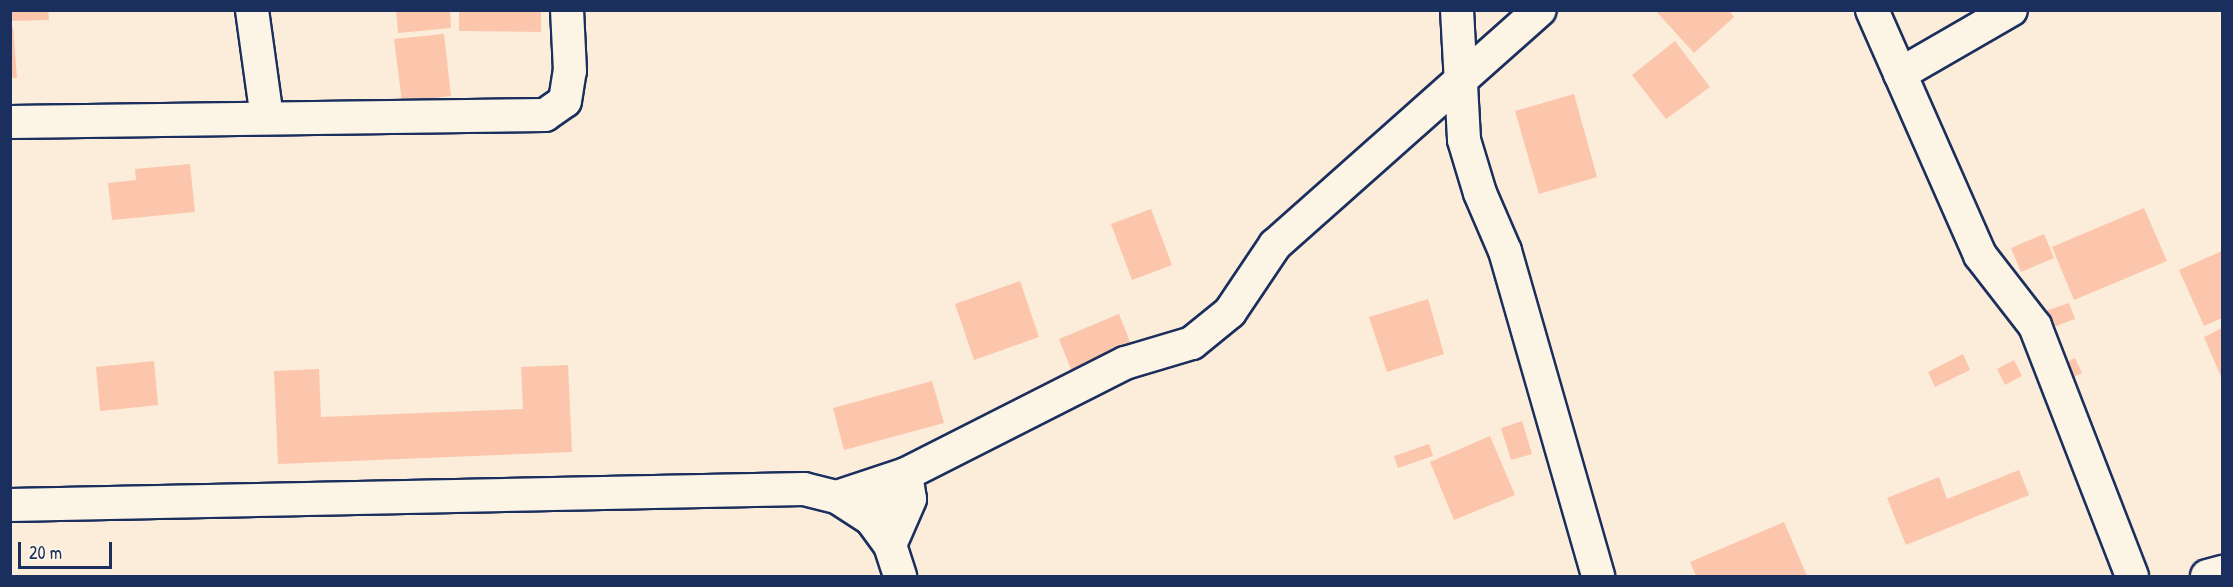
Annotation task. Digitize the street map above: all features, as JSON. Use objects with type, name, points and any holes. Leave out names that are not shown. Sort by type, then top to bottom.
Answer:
[{"type":"street","points":[[252,10],[267,118]]},
{"type":"street","points":[[10,122],[557,111],[565,101],[570,71],[567,10]]},
{"type":"street","points":[[837,497],[906,474],[1125,363],[1192,343],[1230,312],[1275,245],[1461,76],[1540,10]]},
{"type":"street","points":[[1872,10],[1980,255],[2035,326],[2132,576]]},
{"type":"street","points":[[1900,74],[2011,10]]},
{"type":"street","points":[[1458,24],[1495,48]]},
{"type":"street","points":[[1458,24],[1464,140],[1480,193],[1505,251],[1598,576]]},
{"type":"street","points":[[871,519],[906,474]]},
{"type":"street","points":[[890,544],[910,498],[906,474]]},
{"type":"street","points":[[10,505],[804,489],[837,497],[871,519],[890,544],[900,576]]},
{"type":"street","points":[[2207,576],[2223,572]]},
{"type":"building","points":[[10,10],[48,10],[49,20],[10,21]]},
{"type":"building","points":[[396,10],[450,10],[451,28],[398,33]]},
{"type":"building","points":[[459,10],[541,10],[541,32],[459,31]]},
{"type":"building","points":[[1655,10],[1729,10],[1734,17],[1694,53]]},
{"type":"building","points":[[13,27],[17,78],[10,78],[10,28]]},
{"type":"building","points":[[444,34],[451,96],[402,102],[394,39]]},
{"type":"building","points":[[1675,41],[1710,87],[1666,119],[1632,75]]},
{"type":"building","points":[[1574,94],[1597,177],[1539,194],[1515,111]]},
{"type":"building","points":[[190,164],[195,212],[112,220],[108,183],[136,180],[135,169]]},
{"type":"building","points":[[2144,208],[2167,261],[2074,300],[2052,247]]},
{"type":"building","points":[[1151,209],[1172,265],[1132,280],[1111,224]]},
{"type":"building","points":[[2044,234],[2054,258],[2021,272],[2011,248]]},
{"type":"building","points":[[2222,251],[2222,318],[2204,326],[2179,270]]},
{"type":"building","points":[[1020,281],[1039,337],[974,360],[955,304]]},
{"type":"building","points":[[1428,299],[1444,354],[1387,372],[1369,317]]},
{"type":"building","points":[[2069,303],[2075,319],[2048,329],[2042,312]]},
{"type":"building","points":[[1119,314],[1134,352],[1074,377],[1059,339]]},
{"type":"building","points":[[2222,328],[2222,379],[2204,337]]},
{"type":"building","points":[[1963,354],[1970,370],[1935,387],[1928,372]]},
{"type":"building","points":[[2075,358],[2082,373],[2061,383],[2054,368]]},
{"type":"building","points":[[2014,360],[2022,376],[2005,385],[1997,369]]},
{"type":"building","points":[[154,361],[158,405],[100,411],[96,367]]},
{"type":"building","points":[[568,365],[572,452],[278,464],[274,371],[319,369],[321,417],[523,409],[521,367]]},
{"type":"building","points":[[932,381],[944,423],[844,450],[833,408]]},
{"type":"building","points":[[1522,421],[1532,454],[1511,460],[1501,428]]},
{"type":"building","points":[[1490,436],[1515,495],[1454,520],[1430,462]]},
{"type":"building","points":[[1429,444],[1433,456],[1398,468],[1394,456]]},
{"type":"building","points":[[2019,470],[2029,495],[1906,545],[1887,498],[1939,477],[1947,499]]},
{"type":"building","points":[[1784,522],[1807,576],[1696,576],[1690,562]]}]
